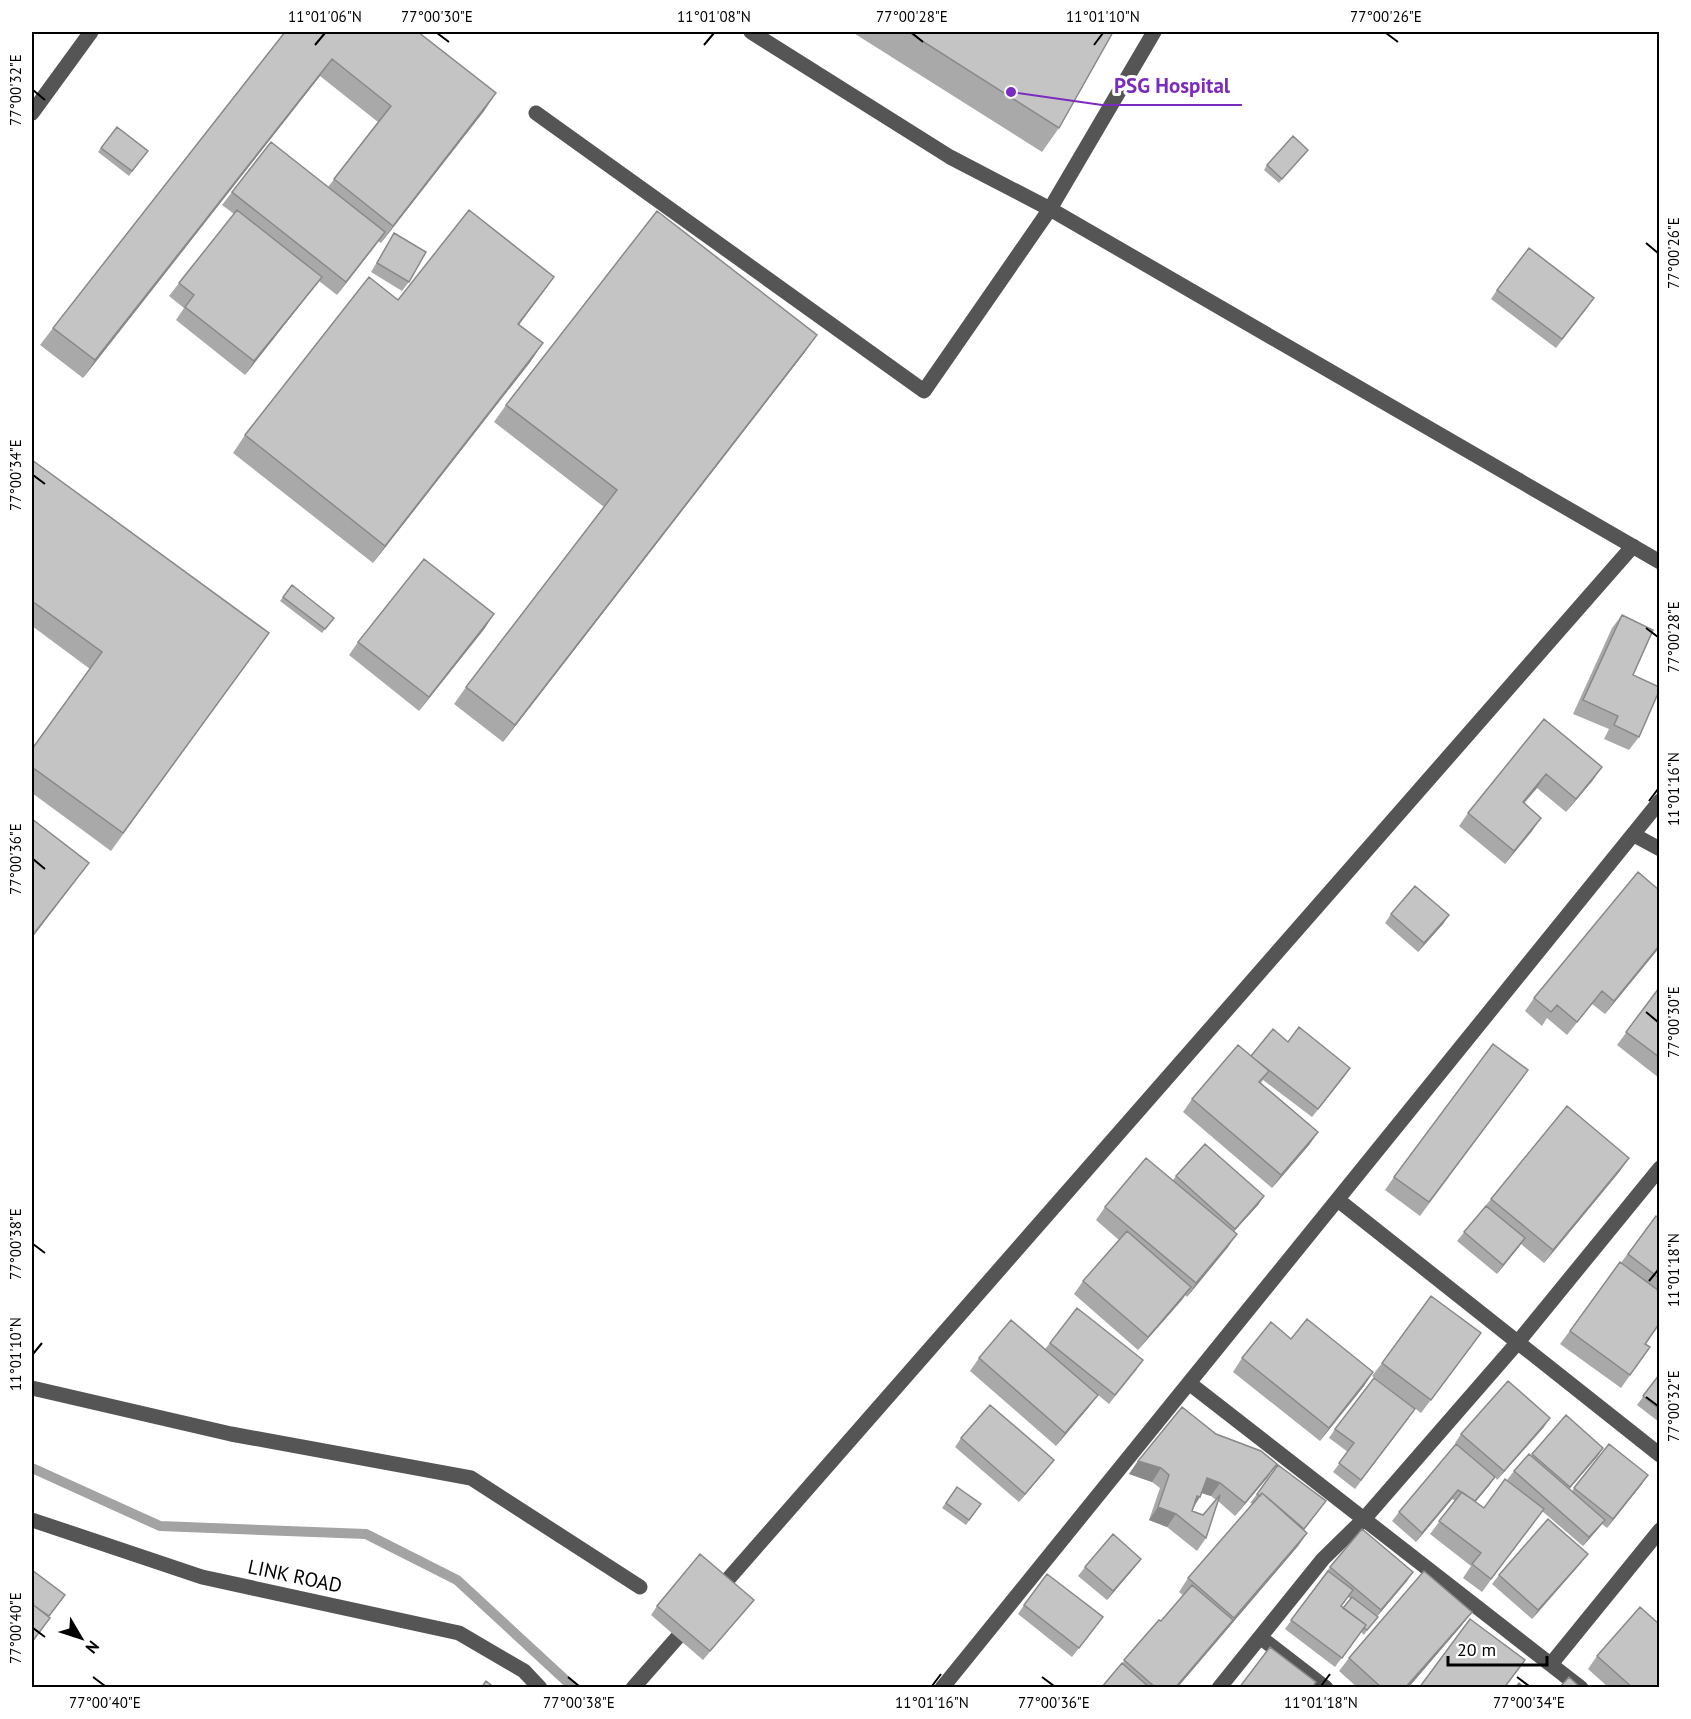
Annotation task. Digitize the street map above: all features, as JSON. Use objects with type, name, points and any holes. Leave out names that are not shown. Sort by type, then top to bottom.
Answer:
[{"type":"street","points":[[32,113],[91,32]]},
{"type":"street","points":[[751,32],[950,157],[1050,209],[1659,562]]},
{"type":"street","points":[[536,113],[924,391],[1050,209],[1154,32]]},
{"type":"street","points":[[633,1688],[1633,546]]},
{"type":"street","points":[[942,1688],[1634,835],[1659,801]]},
{"type":"street","points":[[1634,835],[1659,849]]},
{"type":"street","points":[[1219,1688],[1323,1559],[1364,1519],[1518,1342],[1659,1168]]},
{"type":"street","points":[[1338,1200],[1659,1455]]},
{"type":"street","points":[[1189,1383],[1581,1688]]},
{"type":"street","points":[[32,1388],[231,1434],[471,1478],[640,1587]]},
{"type":"street","name":"LINK ROAD","points":[[32,1520],[202,1577],[459,1633],[524,1671],[540,1688]]},
{"type":"street","points":[[1551,1664],[1659,1530]]},
{"type":"street","points":[[1260,1637],[1326,1688]]},
{"type":"building","points":[[285,32],[418,32],[496,93],[393,226],[334,179],[391,106],[332,59],[95,360],[53,328]]},
{"type":"building","points":[[908,32],[1113,32],[1059,128]]},
{"type":"building","points":[[117,127],[148,151],[132,171],[101,148]]},
{"type":"building","points":[[1293,136],[1308,150],[1282,179],[1267,165]]},
{"type":"building","points":[[271,142],[385,232],[346,282],[232,192]]},
{"type":"building","points":[[237,210],[322,277],[254,361],[185,307],[194,295],[179,283]]},
{"type":"building","points":[[469,210],[554,277],[518,324],[543,343],[385,546],[245,435],[369,277],[398,300]]},
{"type":"building","points":[[657,211],[817,335],[515,725],[466,687],[617,490],[506,405]]},
{"type":"building","points":[[394,233],[426,252],[409,282],[377,263]]},
{"type":"building","points":[[1529,248],[1594,298],[1562,339],[1497,290]]},
{"type":"building","points":[[32,460],[269,633],[123,833],[32,767],[32,749],[102,652],[32,601]]},
{"type":"building","points":[[424,559],[494,614],[429,697],[358,642]]},
{"type":"building","points":[[292,585],[334,618],[325,629],[283,597]]},
{"type":"building","points":[[1622,615],[1653,630],[1633,675],[1659,687],[1639,737],[1614,725],[1618,716],[1583,700]]},
{"type":"building","points":[[1544,719],[1602,767],[1576,799],[1546,774],[1523,802],[1541,818],[1514,851],[1468,813]]},
{"type":"building","points":[[32,819],[89,863],[32,936]]},
{"type":"building","points":[[1638,872],[1659,890],[1659,946],[1614,1001],[1602,991],[1577,1022],[1557,1005],[1551,1012],[1534,998]]},
{"type":"building","points":[[1415,886],[1449,915],[1424,943],[1391,914]]},
{"type":"building","points":[[1659,988],[1659,1057],[1626,1032]]},
{"type":"building","points":[[1299,1027],[1350,1068],[1318,1109],[1251,1056],[1273,1029],[1288,1042]]},
{"type":"building","points":[[1493,1044],[1528,1070],[1429,1202],[1394,1177]]},
{"type":"building","points":[[1238,1045],[1269,1071],[1259,1082],[1318,1132],[1281,1175],[1192,1099]]},
{"type":"building","points":[[1567,1106],[1629,1158],[1553,1250],[1491,1199]]},
{"type":"building","points":[[1205,1144],[1264,1196],[1235,1229],[1176,1176]]},
{"type":"building","points":[[1146,1158],[1237,1234],[1196,1283],[1105,1207]]},
{"type":"building","points":[[1486,1206],[1525,1238],[1503,1265],[1464,1232]]},
{"type":"building","points":[[1656,1216],[1659,1218],[1659,1278],[1628,1254]]},
{"type":"building","points":[[1127,1231],[1191,1287],[1148,1337],[1083,1281]]},
{"type":"building","points":[[1620,1262],[1659,1291],[1659,1324],[1645,1344],[1650,1347],[1630,1375],[1570,1331]]},
{"type":"building","points":[[1431,1296],[1481,1333],[1431,1400],[1382,1363]]},
{"type":"building","points":[[1077,1308],[1143,1360],[1115,1395],[1050,1343]]},
{"type":"building","points":[[1307,1319],[1373,1372],[1329,1428],[1242,1358],[1271,1322],[1291,1339]]},
{"type":"building","points":[[1011,1320],[1098,1395],[1065,1433],[979,1358]]},
{"type":"building","points":[[1659,1375],[1659,1409],[1643,1396]]},
{"type":"building","points":[[1374,1378],[1415,1409],[1361,1480],[1339,1463],[1354,1443],[1335,1429]]},
{"type":"building","points":[[1508,1381],[1550,1418],[1504,1471],[1461,1434]]},
{"type":"building","points":[[990,1405],[1054,1460],[1025,1494],[961,1438]]},
{"type":"building","points":[[1182,1407],[1216,1434],[1261,1451],[1277,1464],[1245,1503],[1220,1483],[1207,1478],[1192,1511],[1203,1515],[1220,1495],[1206,1538],[1176,1514],[1158,1507],[1169,1475],[1161,1468],[1138,1461]]},
{"type":"building","points":[[1566,1415],[1603,1448],[1570,1487],[1532,1454]]},
{"type":"building","points":[[1456,1444],[1495,1477],[1475,1501],[1458,1490],[1422,1533],[1399,1512]]},
{"type":"building","points":[[1609,1444],[1648,1475],[1613,1519],[1574,1488]]},
{"type":"building","points":[[1529,1454],[1605,1520],[1589,1537],[1514,1471]]},
{"type":"building","points":[[1278,1465],[1326,1501],[1304,1529],[1262,1493],[1260,1496],[1257,1494]]},
{"type":"building","points":[[1505,1479],[1544,1509],[1491,1579],[1472,1564],[1481,1553],[1439,1521],[1462,1492],[1484,1508]]},
{"type":"building","points":[[957,1487],[981,1504],[969,1520],[946,1503]]},
{"type":"building","points":[[1262,1493],[1307,1533],[1234,1618],[1188,1578]]},
{"type":"building","points":[[1548,1519],[1588,1554],[1538,1610],[1499,1575]]},
{"type":"building","points":[[1362,1529],[1413,1572],[1381,1610],[1330,1567]]},
{"type":"building","points":[[1113,1534],[1141,1559],[1113,1591],[1085,1567]]},
{"type":"building","points":[[700,1554],[754,1600],[710,1651],[657,1606]]},
{"type":"building","points":[[32,1570],[65,1595],[49,1616],[32,1604]]},
{"type":"building","points":[[1328,1571],[1353,1590],[1341,1606],[1366,1625],[1342,1658],[1291,1620]]},
{"type":"building","points":[[1424,1571],[1472,1612],[1405,1688],[1382,1688],[1349,1658]]},
{"type":"building","points":[[1047,1574],[1103,1617],[1079,1648],[1024,1605]]},
{"type":"building","points":[[1192,1585],[1233,1620],[1175,1688],[1156,1688],[1124,1660]]},
{"type":"building","points":[[1352,1597],[1378,1617],[1367,1630],[1364,1628],[1366,1625],[1343,1608]]},
{"type":"building","points":[[32,1604],[50,1618],[32,1642]]},
{"type":"building","points":[[1640,1607],[1659,1624],[1659,1688],[1633,1688],[1597,1656]]},
{"type":"building","points":[[1470,1619],[1525,1660],[1504,1688],[1419,1688]]},
{"type":"building","points":[[1270,1647],[1316,1682],[1312,1688],[1239,1688]]},
{"type":"building","points":[[1122,1663],[1150,1688],[1101,1688]]},
{"type":"building","points":[[1569,1677],[1581,1688],[1559,1688]]},
{"type":"building","points":[[486,1681],[495,1688],[481,1688]]},
{"type":"waterway","points":[[32,1468],[160,1526],[366,1534],[457,1580],[574,1688]]},
{"type":"place","name":"PSG Hospital","points":[[1011,92]]}]
